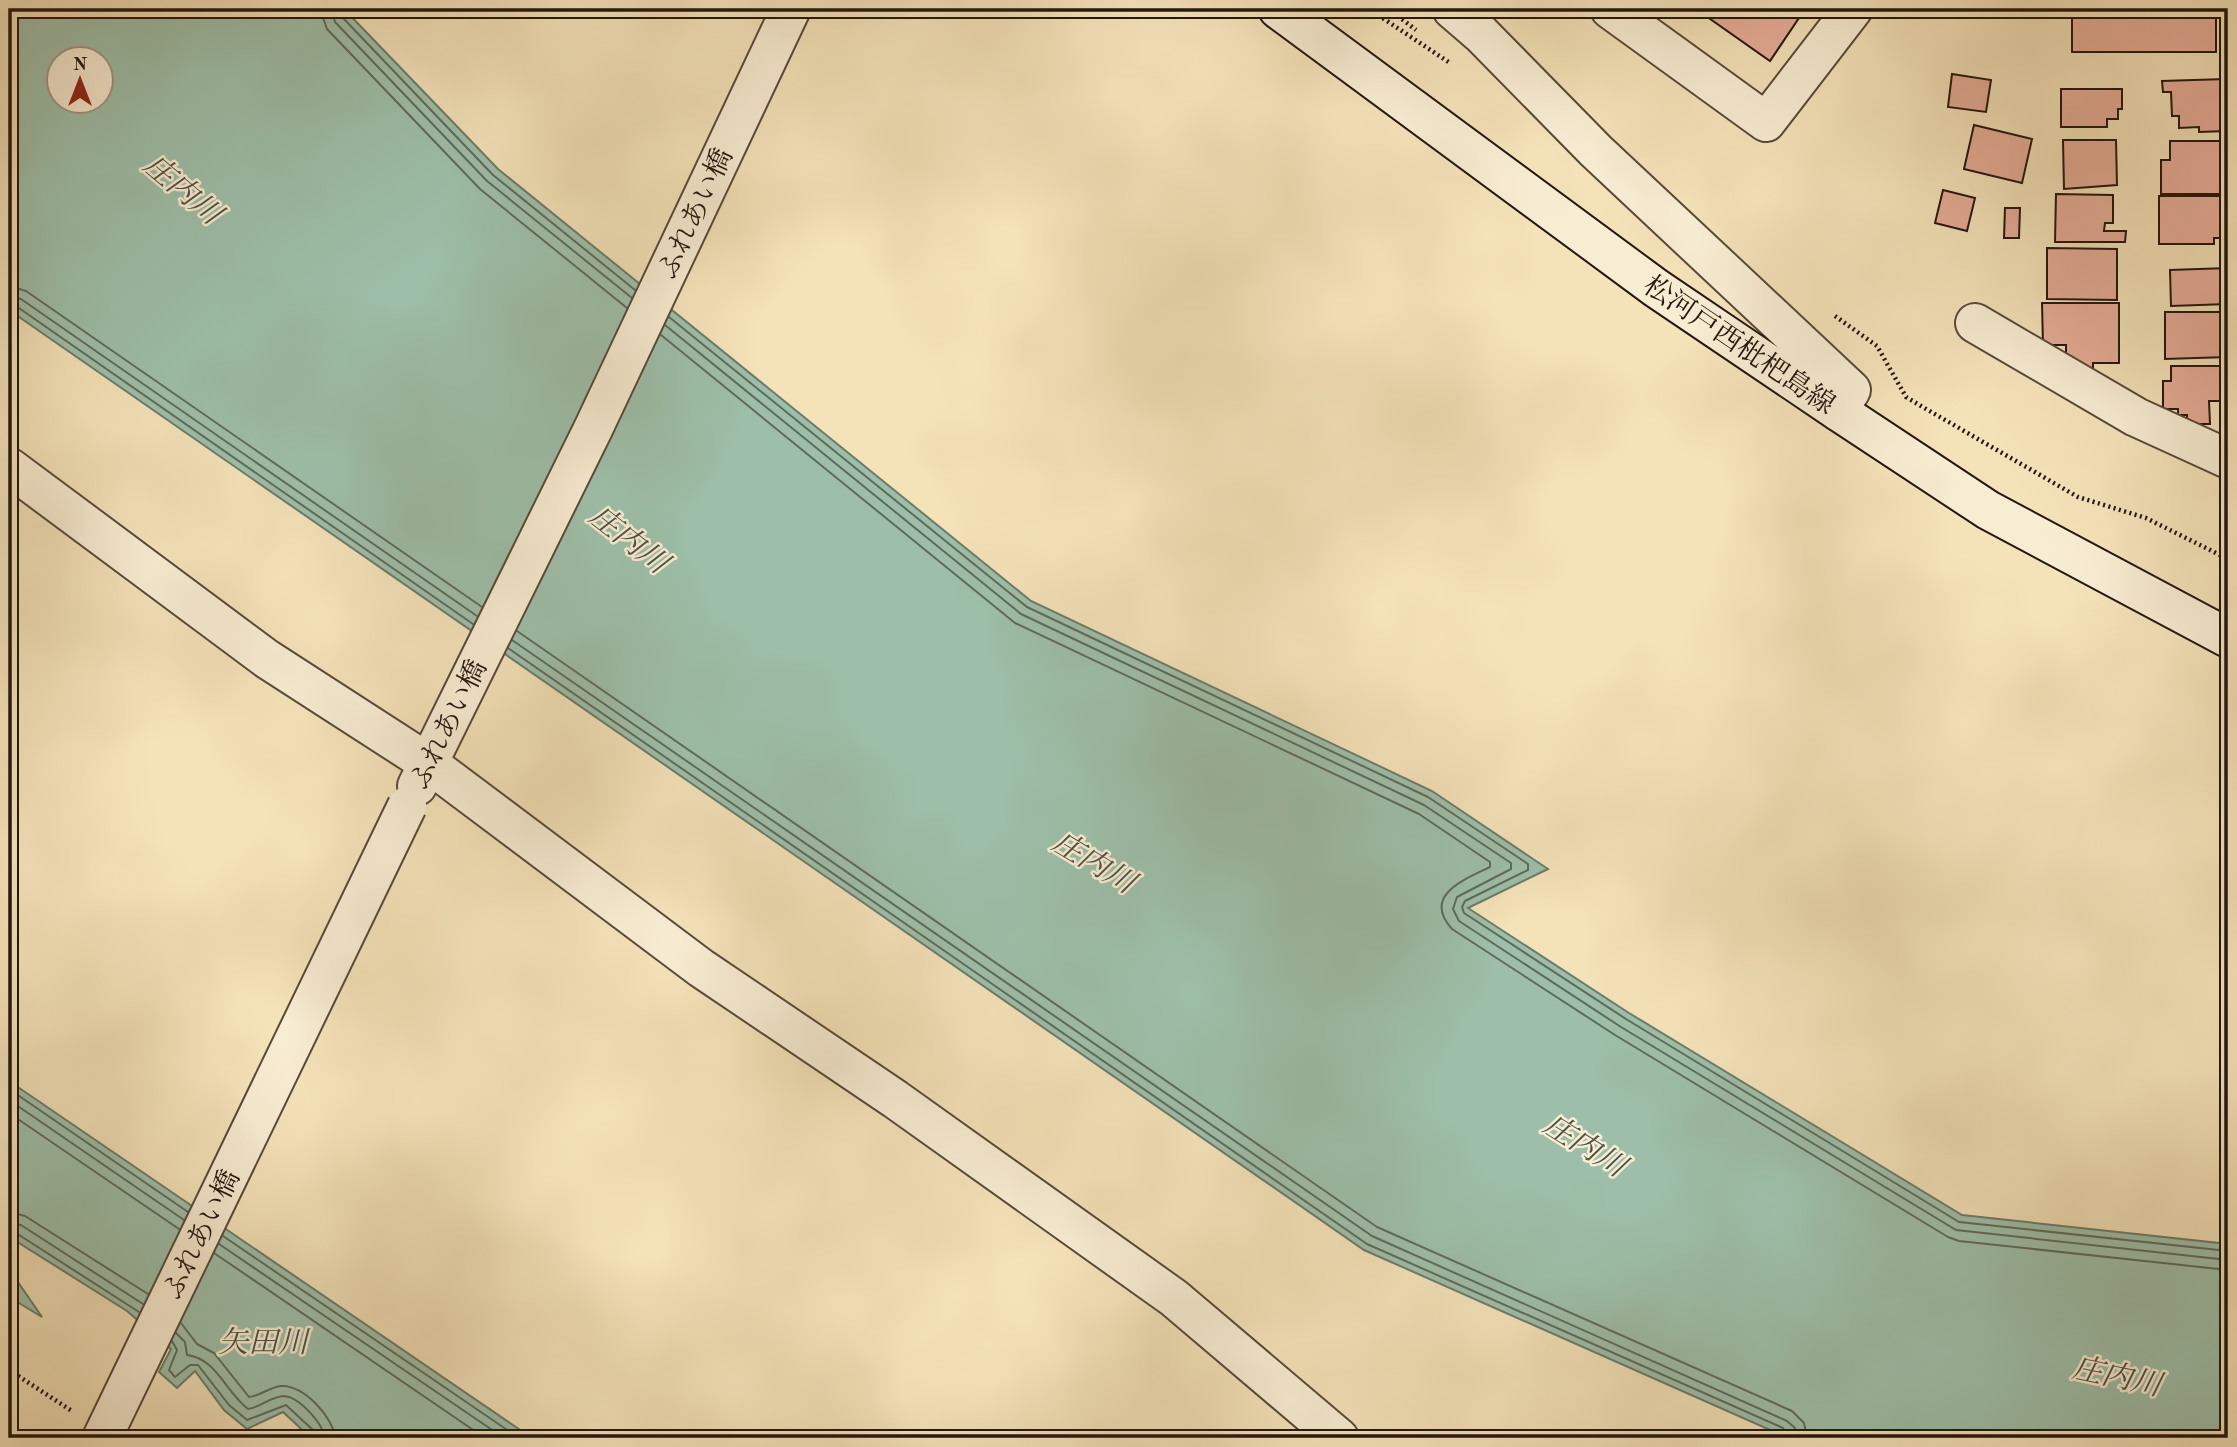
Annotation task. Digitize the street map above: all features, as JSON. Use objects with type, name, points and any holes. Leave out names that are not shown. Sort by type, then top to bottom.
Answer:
[{"type":"street","name":"ふれあい橋","points":[[91,1427],[407,806],[593,429],[791,9]]},
{"type":"street","name":"松河戸西枇杷島線","points":[[1278,9],[1656,288],[1838,411],[1988,510],[2228,638]]},
{"type":"street","points":[[1452,9],[1481,34],[1596,151],[1851,390],[1838,411]]},
{"type":"street","points":[[1610,9],[1766,122],[1853,9]]},
{"type":"street","points":[[1975,323],[2136,418],[2228,459]]},
{"type":"street","points":[[9,467],[267,659],[428,763],[702,968],[895,1100],[1174,1298],[1339,1438]]},
{"type":"path","points":[[1831,313],[1877,346],[1906,397],[2078,497],[2146,518],[2228,559]]},
{"type":"path","points":[[9,1370],[91,1427]]},
{"type":"water","name":"庄内川","points":[[9,9],[344,9],[498,169],[1031,601],[1432,791],[1548,869],[1468,908],[1629,1013],[1962,1215],[2228,1244],[2228,1438],[1788,1438],[1364,1250],[9,310]]},
{"type":"water","name":"矢田川","points":[[9,1081],[532,1438],[311,1438],[283,1412],[247,1429],[224,1410],[195,1371],[177,1388],[159,1372],[171,1349],[127,1311],[11,1238],[9,1241]]},
{"type":"water","points":[[9,1269],[42,1317],[9,1297]]},
{"type":"building","points":[[1696,9],[1805,9],[1770,61]]},
{"type":"building","points":[[2072,9],[2216,9],[2216,52],[2072,52]]},
{"type":"building","points":[[2228,9],[2228,58],[2227,58]]},
{"type":"building","points":[[1952,74],[1991,80],[1986,112],[1948,107]]},
{"type":"building","points":[[2226,79],[2227,131],[2199,132],[2199,127],[2179,128],[2179,116],[2172,116],[2171,92],[2163,92],[2162,81]]},
{"type":"building","points":[[2061,89],[2122,89],[2122,109],[2118,109],[2118,119],[2107,119],[2107,127],[2061,127]]},
{"type":"building","points":[[1974,125],[2032,139],[2022,183],[1964,169]]},
{"type":"building","points":[[2063,140],[2116,140],[2117,185],[2064,189]]},
{"type":"building","points":[[2170,141],[2228,141],[2228,194],[2161,194],[2161,160],[2170,160]]},
{"type":"building","points":[[1943,190],[1975,198],[1967,231],[1935,223]]},
{"type":"building","points":[[2056,194],[2113,195],[2113,223],[2105,223],[2104,231],[2126,231],[2125,242],[2055,242]]},
{"type":"building","points":[[2159,196],[2228,196],[2228,238],[2214,238],[2214,244],[2159,244]]},
{"type":"building","points":[[2005,208],[2020,208],[2019,238],[2004,238]]},
{"type":"building","points":[[2047,248],[2117,249],[2117,300],[2047,299]]},
{"type":"building","points":[[2228,268],[2228,304],[2171,306],[2170,270]]},
{"type":"building","points":[[2042,303],[2119,303],[2119,363],[2093,363],[2093,368],[2066,368],[2066,345],[2043,345]]},
{"type":"building","points":[[2165,312],[2228,312],[2228,357],[2165,359]]},
{"type":"building","points":[[2171,366],[2227,366],[2227,401],[2209,401],[2210,424],[2187,424],[2187,415],[2178,415],[2178,409],[2163,409],[2163,381],[2171,381]]}]
